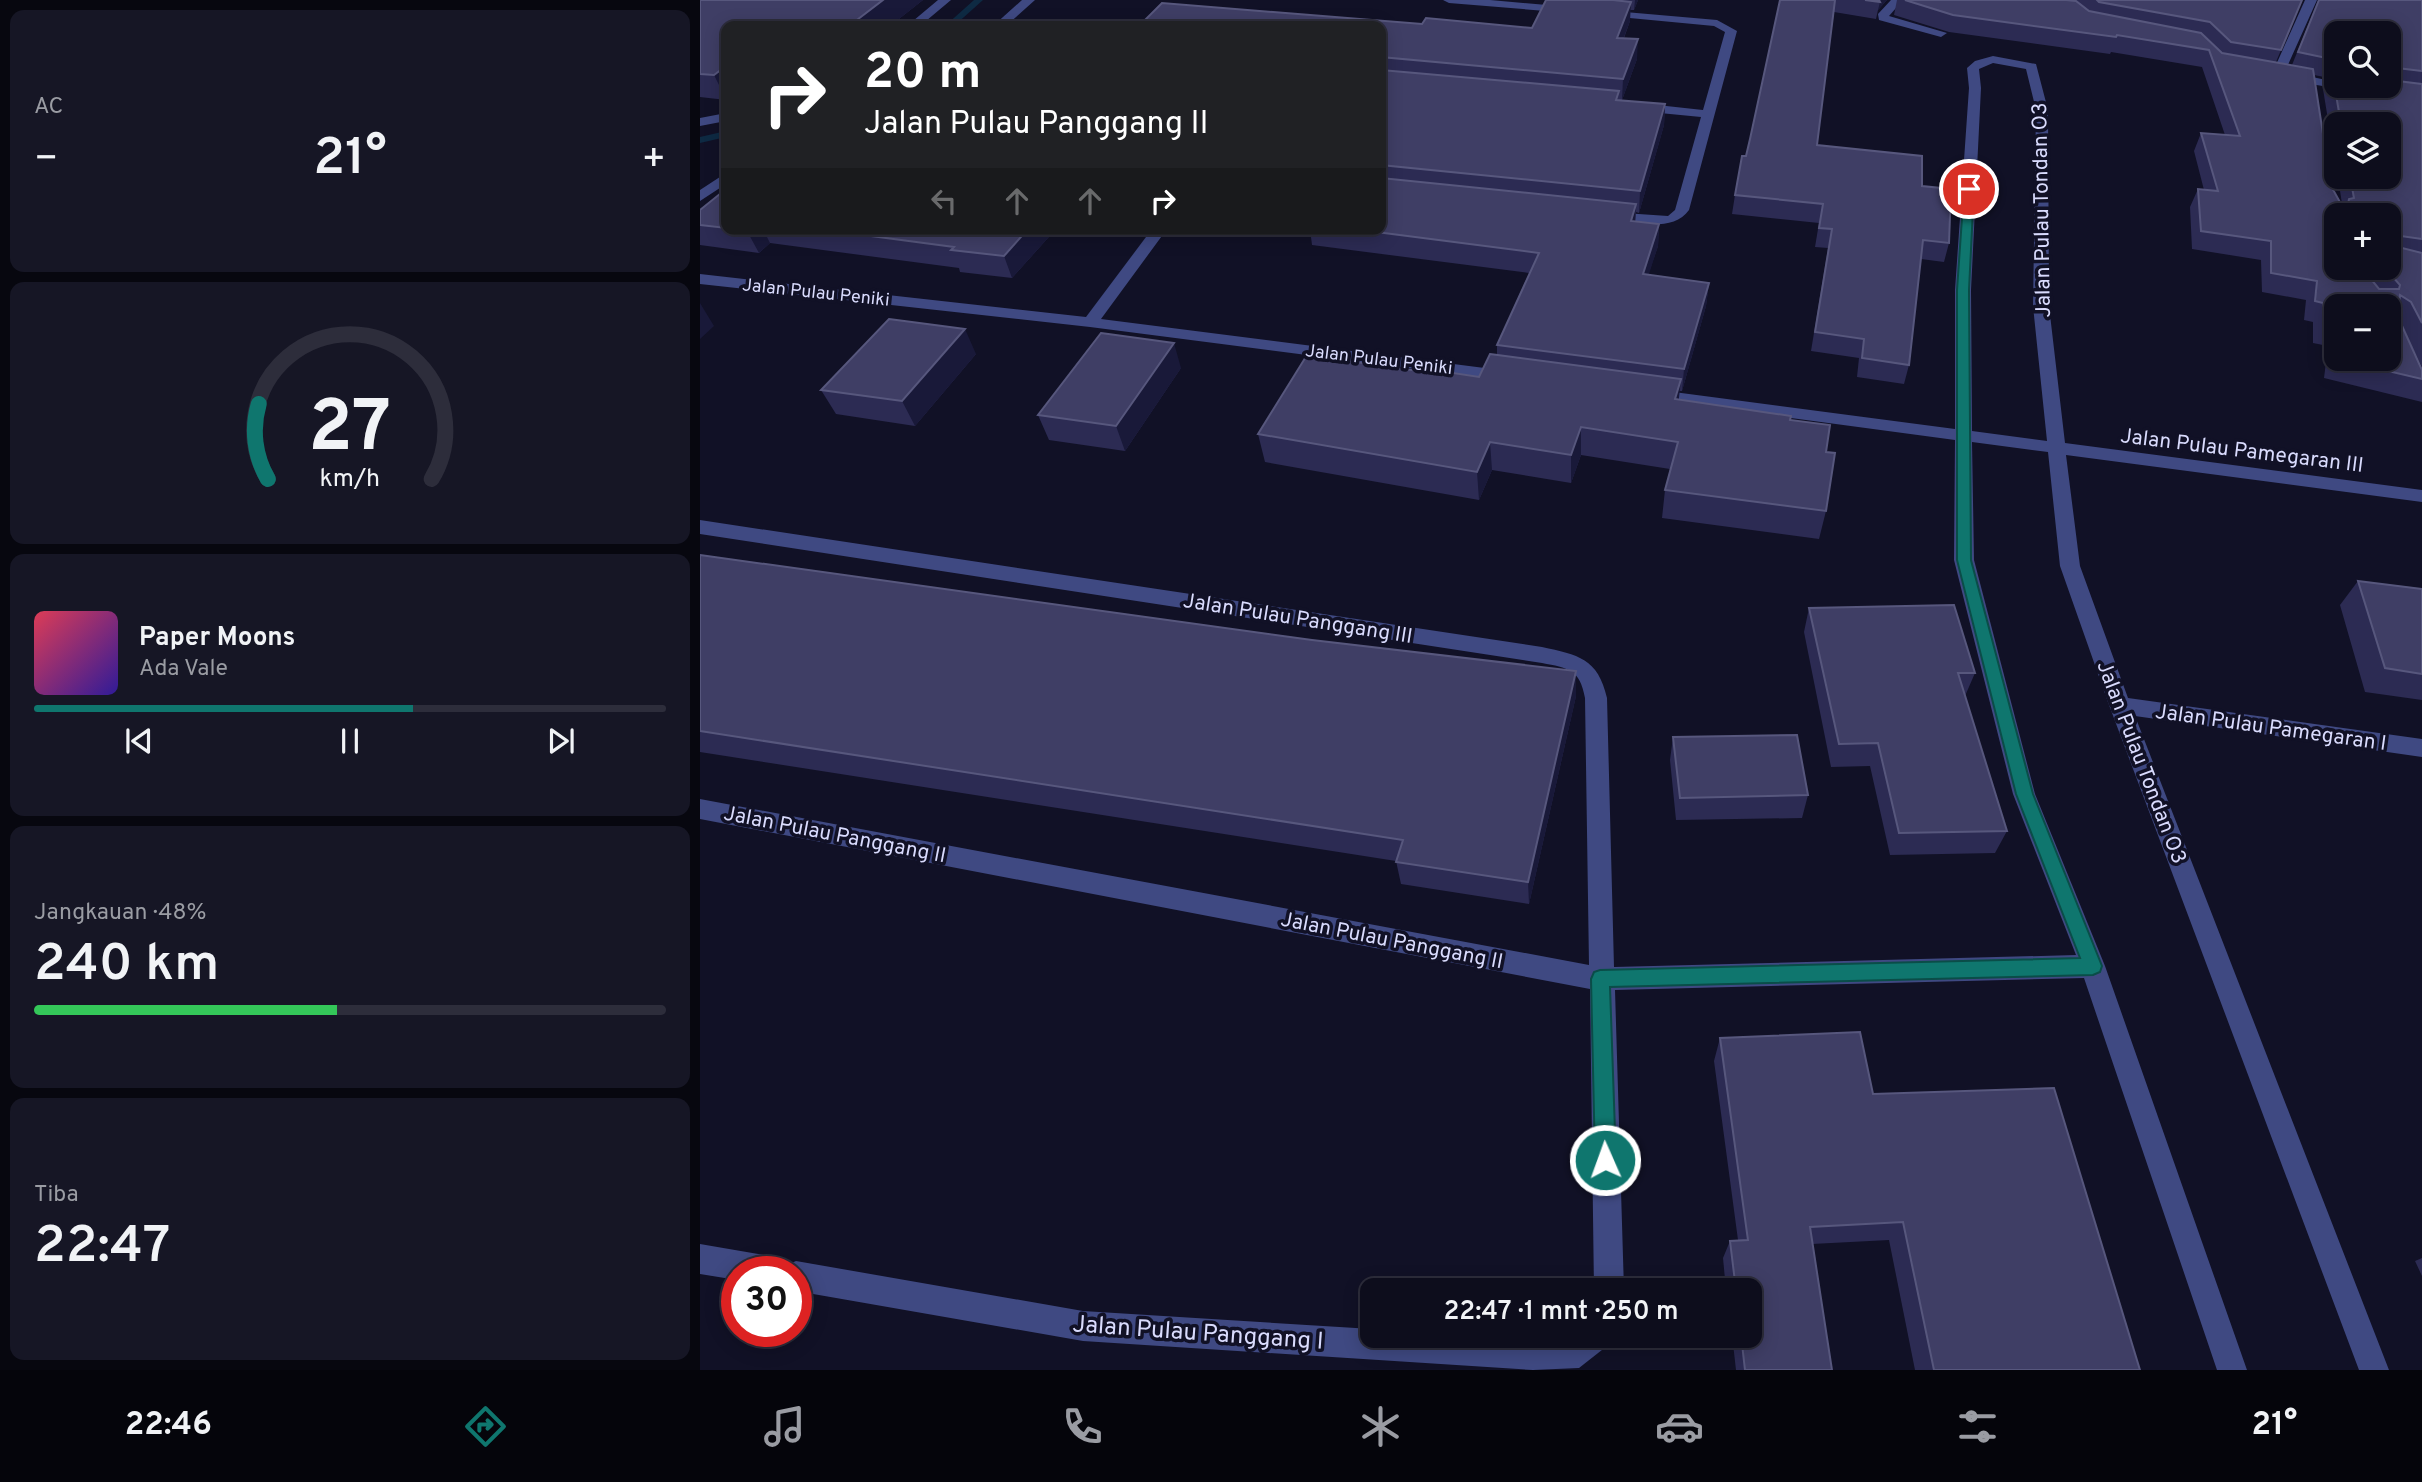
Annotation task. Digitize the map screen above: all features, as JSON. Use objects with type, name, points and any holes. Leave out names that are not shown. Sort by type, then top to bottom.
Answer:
[{"type":"street","points":[[919,21],[945,0]]},
{"type":"street","points":[[1005,21],[1029,0]]},
{"type":"street","points":[[1449,0],[1725,26],[1731,31],[1706,114],[1682,210],[1676,218],[1669,220],[1587,214]]},
{"type":"street","points":[[1897,0],[1883,18],[1941,33]]},
{"type":"street","points":[[2311,0],[2276,74],[2296,79],[2314,89],[2324,88]]},
{"type":"street","name":"Jalan Pulau Tondan O3","points":[[2232,1370],[2093,966],[2025,794],[1964,560],[1966,437],[1963,290],[1975,88],[1973,68],[1979,62],[1991,60],[2032,67],[2037,77],[2042,110],[2041,306],[2070,566],[2120,705],[2374,1370]]},
{"type":"street","points":[[1625,106],[1706,114]]},
{"type":"street","points":[[700,122],[721,118]]},
{"type":"street","points":[[700,197],[721,181]]},
{"type":"street","points":[[1090,322],[1155,235]]},
{"type":"street","name":"Jalan Pulau Peniki","points":[[700,279],[1090,322],[1527,378]]},
{"type":"street","points":[[1638,393],[2056,449]]},
{"type":"street","name":"Jalan Pulau Pamegaran III","points":[[2056,449],[2422,496]]},
{"type":"street","name":"Jalan Pulau Panggang III","points":[[700,527],[1542,655],[1578,663],[1593,678],[1595,698],[1600,979]]},
{"type":"street","name":"Jalan Pulau Pamegaran I","points":[[2120,705],[2422,748]]},
{"type":"street","name":"Jalan Pulau Panggang II","points":[[700,809],[1600,979],[2093,966]]},
{"type":"street","points":[[1600,979],[1609,1278]]},
{"type":"street","points":[[700,1259],[721,1263]]},
{"type":"street","name":"Jalan Pulau Panggang I","points":[[812,1279],[1083,1326],[1360,1344]]},
{"type":"street","name":"Jalan Pulau Panggang I","points":[[1427,1348],[1568,1357],[1579,1348]]},
{"type":"building","points":[[700,0],[883,0],[856,21],[721,21],[721,70],[714,75],[700,74]]},
{"type":"building","points":[[1546,0],[1613,0],[1631,2],[1617,38],[1638,39],[1623,79],[1386,57],[1386,21],[1422,24],[1426,18],[1532,28]]},
{"type":"building","points":[[1780,0],[1835,0],[1817,145],[1922,156],[1922,186],[1951,189],[1949,243],[1923,240],[1909,365],[1862,358],[1864,339],[1815,332],[1832,229],[1819,228],[1823,204],[1735,195]]},
{"type":"building","points":[[1905,0],[2076,1],[2089,11],[2201,33],[2222,53],[2313,69],[2324,140],[2324,189],[2333,189],[2340,203],[2324,203],[2324,280],[2372,280],[2379,289],[2399,289],[2400,285],[2396,280],[2401,280],[2401,248],[2422,253],[2422,323],[2411,302],[2401,294],[2324,294],[2324,324],[2323,303],[2315,301],[2317,281],[2271,273],[2271,241],[2201,231],[2198,189],[2218,191],[2201,133],[2240,136],[2209,50],[2117,35],[2116,37],[1953,15]]},
{"type":"building","points":[[2097,0],[2302,0],[2281,50],[2231,42],[2210,22]]},
{"type":"building","points":[[2319,0],[2422,0],[2422,71],[2401,68],[2401,21],[2324,21],[2324,57],[2298,52]]},
{"type":"building","points":[[1162,3],[1385,21],[1144,21]]},
{"type":"building","points":[[1386,70],[1619,91],[1616,100],[1665,104],[1640,191],[1386,166]]},
{"type":"building","points":[[2401,81],[2422,84],[2422,239],[2401,236],[2401,203],[2348,203],[2349,199],[2354,198],[2352,189],[2401,189],[2401,112],[2339,112],[2337,98],[2401,98]]},
{"type":"building","points":[[1386,179],[1636,204],[1631,221],[1659,224],[1643,274],[1709,283],[1684,369],[1497,345],[1539,253],[1386,233]]},
{"type":"building","points":[[721,193],[721,227],[700,225],[700,210]]},
{"type":"building","points":[[863,235],[1023,235],[1004,256],[951,250],[954,247]]},
{"type":"building","points":[[889,319],[965,329],[902,401],[821,390]]},
{"type":"building","points":[[2401,324],[2422,370],[2422,379],[2388,371],[2401,371]]},
{"type":"building","points":[[1101,333],[1174,343],[1116,426],[1038,415]]},
{"type":"building","points":[[1490,354],[1681,379],[1675,399],[1791,416],[1790,420],[1830,425],[1826,452],[1835,453],[1826,511],[1665,490],[1678,442],[1581,427],[1571,455],[1490,442],[1477,472],[1258,434],[1307,355],[1446,375],[1447,372],[1479,377]]},
{"type":"building","points":[[700,555],[1312,640],[1576,671],[1528,882],[1396,862],[1403,840],[700,731]]},
{"type":"building","points":[[2358,581],[2422,589],[2422,674],[2385,668]]},
{"type":"building","points":[[1954,605],[1975,673],[1958,673],[2007,831],[1899,833],[1878,743],[1839,744],[1809,608]]},
{"type":"building","points":[[1797,735],[1808,795],[1680,798],[1673,737]]},
{"type":"building","points":[[1860,1032],[1873,1094],[2054,1088],[2140,1370],[1934,1370],[1903,1222],[1810,1227],[1832,1370],[1745,1370],[1742,1348],[1762,1348],[1762,1278],[1735,1278],[1730,1241],[1748,1240],[1720,1038]]},
{"type":"waterway","points":[[955,21],[979,0]]},
{"type":"waterway","points":[[700,140],[721,135]]},
{"type":"route","points":[[1605,1160],[1600,979],[2093,966],[2025,794],[1964,560],[1966,437],[1963,290],[1969,189]]}]
